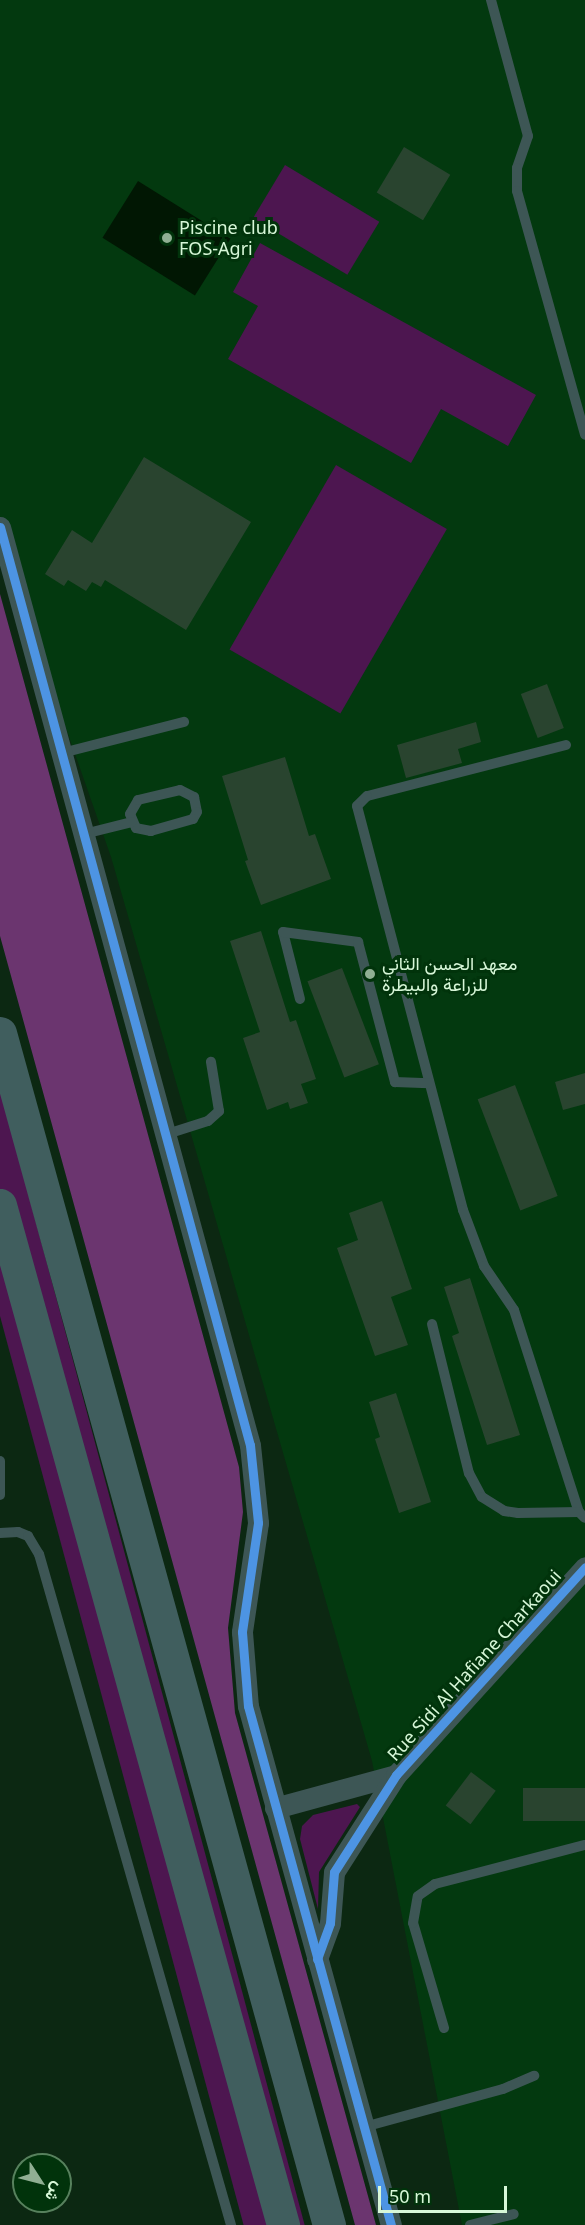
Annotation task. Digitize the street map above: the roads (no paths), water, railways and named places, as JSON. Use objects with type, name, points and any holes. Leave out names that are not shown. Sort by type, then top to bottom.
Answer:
[{"type":"main road","points":[[0,1033],[329,2225]]},
{"type":"main road","points":[[0,1205],[283,2225]]},
{"type":"street","points":[[0,527],[256,1471],[258,1524],[244,1607],[243,1657],[248,1706],[391,2225]]},
{"type":"street","name":"Rue Sidi Al Hafiane Charkaoui","points":[[317,1959],[330,1923],[334,1872],[396,1774],[582,1576]]},
{"type":"street","points":[[275,1808],[354,1790],[396,1774]]},
{"type":"lane","points":[[491,0],[528,136],[517,168],[518,191],[585,435]]},
{"type":"lane","points":[[62,753],[184,722]]},
{"type":"lane","points":[[432,1324],[469,1473],[482,1497],[498,1508],[518,1513],[582,1515],[514,1310],[489,1277],[476,1247],[429,1083],[357,806],[367,796],[566,745]]},
{"type":"lane","points":[[180,790],[194,797],[197,804],[193,819],[187,823],[143,831],[132,822],[132,806],[145,798],[180,790]]},
{"type":"lane","points":[[84,834],[132,822]]},
{"type":"lane","points":[[300,999],[283,932],[358,942],[395,1082],[429,1083]]},
{"type":"lane","points":[[164,1135],[208,1121],[219,1111],[211,1062]]},
{"type":"lane","points":[[0,1461],[0,1495]]},
{"type":"lane","points":[[0,1533],[18,1532],[28,1536],[39,1554],[231,2225]]},
{"type":"lane","points":[[444,2028],[413,1923],[418,1896],[435,1884],[585,1845]]},
{"type":"lane","points":[[364,2127],[503,2089],[534,2076]]},
{"type":"lane","points":[[470,2225],[514,2214]]},
{"type":"place","name":"Piscine club FOS-Agri","points":[[167,238]]},
{"type":"place","name":"معهد الحسن الثاني للزراعة والبيطرة","points":[[370,974]]}]
